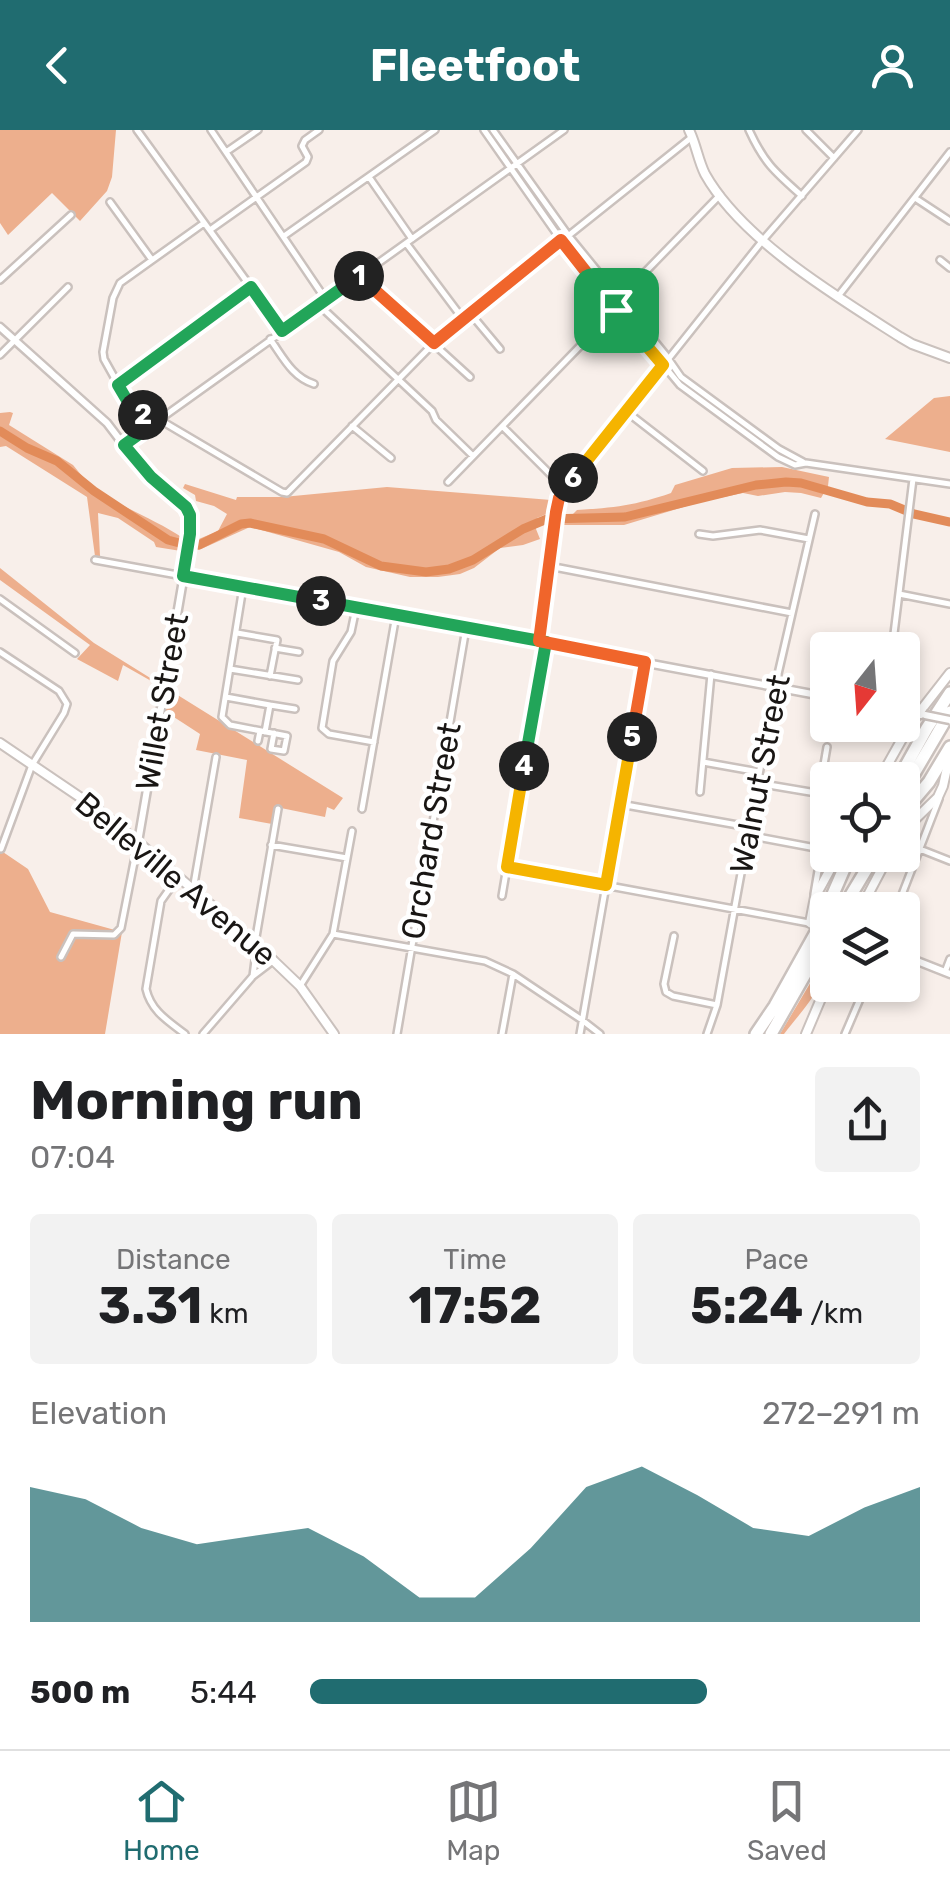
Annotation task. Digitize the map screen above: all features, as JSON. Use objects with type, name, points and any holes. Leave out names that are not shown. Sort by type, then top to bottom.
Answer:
[{"type":"highway","points":[[908,762],[950,693]]},
{"type":"highway","points":[[920,763],[950,712]]},
{"type":"highway","points":[[920,793],[950,750]]},
{"type":"highway","points":[[756,1034],[810,944]]},
{"type":"highway","points":[[772,1034],[810,947]]},
{"type":"main road","points":[[690,132],[703,170],[720,195],[764,240],[912,344],[950,358]]},
{"type":"main road","points":[[891,762],[950,673]]},
{"type":"main road","name":"Belleville Avenue","points":[[0,743],[96,808],[256,944],[300,986],[332,1033]]},
{"type":"main road","points":[[920,816],[934,803],[943,786],[950,750]]},
{"type":"main road","points":[[806,1034],[820,1002]]},
{"type":"street","points":[[138,130],[282,331]]},
{"type":"street","points":[[211,130],[326,300]]},
{"type":"street","points":[[226,152],[258,130]]},
{"type":"street","points":[[210,230],[306,162],[303,143],[320,130]]},
{"type":"street","points":[[284,236],[434,130]]},
{"type":"street","points":[[484,130],[665,362]]},
{"type":"street","points":[[492,130],[561,240],[616,310],[681,377],[779,449],[806,464],[950,484]]},
{"type":"street","points":[[0,328],[107,423],[124,445],[564,130]]},
{"type":"street","points":[[749,130],[759,154],[802,196]]},
{"type":"street","points":[[806,130],[834,158]]},
{"type":"street","points":[[502,896],[542,642],[559,498],[764,240],[858,130]]},
{"type":"street","points":[[204,222],[120,283],[113,298],[104,360],[128,402],[287,493],[434,343],[690,132]]},
{"type":"street","points":[[839,296],[950,152]]},
{"type":"street","points":[[368,177],[463,319]]},
{"type":"street","points":[[448,482],[616,310],[619,299],[720,195]]},
{"type":"street","points":[[915,198],[950,221]]},
{"type":"street","points":[[110,202],[152,260]]},
{"type":"street","points":[[0,280],[71,216]]},
{"type":"street","points":[[940,260],[950,268]]},
{"type":"street","points":[[360,276],[470,377]]},
{"type":"street","points":[[0,355],[68,287]]},
{"type":"street","points":[[118,385],[251,287]]},
{"type":"street","points":[[319,305],[432,411],[436,420],[473,456]]},
{"type":"street","points":[[470,313],[500,349]]},
{"type":"street","points":[[270,339],[294,372],[314,384]]},
{"type":"street","points":[[626,412],[704,471]]},
{"type":"street","points":[[352,426],[391,458]]},
{"type":"street","points":[[502,427],[565,489]]},
{"type":"street","name":"Willet Street","points":[[61,958],[73,934],[114,936],[121,928],[188,551],[190,515],[186,507],[151,477],[124,445]]},
{"type":"street","points":[[894,632],[913,479]]},
{"type":"street","name":"Walnut Street","points":[[708,1034],[717,1005],[775,686],[815,514]]},
{"type":"street","points":[[700,534],[760,530],[809,538]]},
{"type":"street","points":[[95,560],[810,693]]},
{"type":"street","points":[[549,566],[792,613]]},
{"type":"street","points":[[244,587],[222,718],[230,725],[274,733]]},
{"type":"street","points":[[899,594],[950,604]]},
{"type":"street","points":[[0,599],[76,654]]},
{"type":"street","points":[[356,608],[352,632],[333,661],[322,728],[324,732],[374,742]]},
{"type":"street","points":[[362,809],[396,615]]},
{"type":"street","name":"Orchard Street","points":[[397,1034],[466,628]]},
{"type":"street","points":[[236,633],[277,640],[270,676]]},
{"type":"street","points":[[275,648],[300,652]]},
{"type":"street","points":[[0,652],[60,691],[66,699],[64,713],[32,764],[1,849]]},
{"type":"street","points":[[580,1034],[645,662]]},
{"type":"street","points":[[230,668],[298,680]]},
{"type":"street","points":[[700,792],[711,674]]},
{"type":"street","points":[[225,696],[295,709]]},
{"type":"street","points":[[258,742],[270,705]]},
{"type":"street","points":[[922,715],[950,720]]},
{"type":"street","points":[[824,762],[827,747]]},
{"type":"street","points":[[194,890],[216,758]]},
{"type":"street","points":[[703,762],[759,772]]},
{"type":"street","points":[[757,783],[810,792]]},
{"type":"street","points":[[943,786],[920,849],[950,860]]},
{"type":"street","points":[[620,804],[810,845]]},
{"type":"street","points":[[253,976],[278,809]]},
{"type":"street","points":[[300,986],[333,934],[352,831]]},
{"type":"street","points":[[271,845],[347,858]]},
{"type":"street","points":[[507,867],[810,925]]},
{"type":"street","points":[[178,876],[162,901],[146,989],[156,1010],[186,1034]]},
{"type":"street","points":[[333,934],[485,961],[513,974],[600,1034]]},
{"type":"street","points":[[674,936],[664,984],[666,992],[717,1005]]},
{"type":"street","points":[[920,962],[947,973],[950,959]]},
{"type":"street","points":[[204,1034],[253,976],[274,960]]},
{"type":"street","points":[[502,1034],[513,974]]},
{"type":"street","points":[[846,1034],[859,1002]]},
{"type":"street","points":[[713,1022],[720,1034]]},
{"type":"shaded area","points":[[0,130],[116,130],[107,191],[80,221],[52,193],[8,235],[0,223]]},
{"type":"shaded area","points":[[950,396],[950,452],[885,439],[934,398]]},
{"type":"shaded area","points":[[0,413],[13,413],[9,425],[73,465],[110,498],[183,538],[181,551],[156,547],[118,518],[98,513],[100,556],[95,556],[87,497],[6,446],[0,447]]},
{"type":"shaded area","points":[[782,467],[829,477],[821,498],[801,493],[743,493],[624,525],[560,525],[561,514],[647,500],[671,493],[675,485],[732,468]]},
{"type":"shaded area","points":[[185,484],[236,500],[387,487],[551,500],[549,513],[537,518],[540,539],[500,548],[460,574],[410,577],[366,567],[339,552],[250,527],[199,550],[194,548],[194,541],[218,531],[227,514],[196,501],[195,495],[183,488]]},
{"type":"shaded area","points":[[0,568],[94,643],[343,798],[334,810],[327,807],[325,817],[276,807],[272,824],[239,818],[247,760],[196,750],[200,734],[160,708],[160,686],[123,665],[118,681],[77,659],[90,645],[0,580]]},
{"type":"shaded area","points":[[0,850],[28,869],[50,912],[122,932],[105,1034],[0,1034]]},
{"type":"shaded area","points":[[810,983],[810,1001],[780,1034]]},
{"type":"waterway","points":[[0,431],[57,461],[168,540],[183,544]]},
{"type":"waterway","points":[[194,545],[250,523],[324,539],[381,566],[426,572],[473,560],[547,519],[625,517],[756,485],[786,482],[890,504],[950,522]]},
{"type":"route","points":[[616,310],[561,240],[434,343],[360,276],[282,331],[251,287],[118,385],[128,402],[156,422],[124,445],[190,515],[183,576],[546,642],[507,867],[606,885],[645,662],[550,644],[546,642],[539,641],[556,512],[559,498],[663,365],[616,310]]}]
